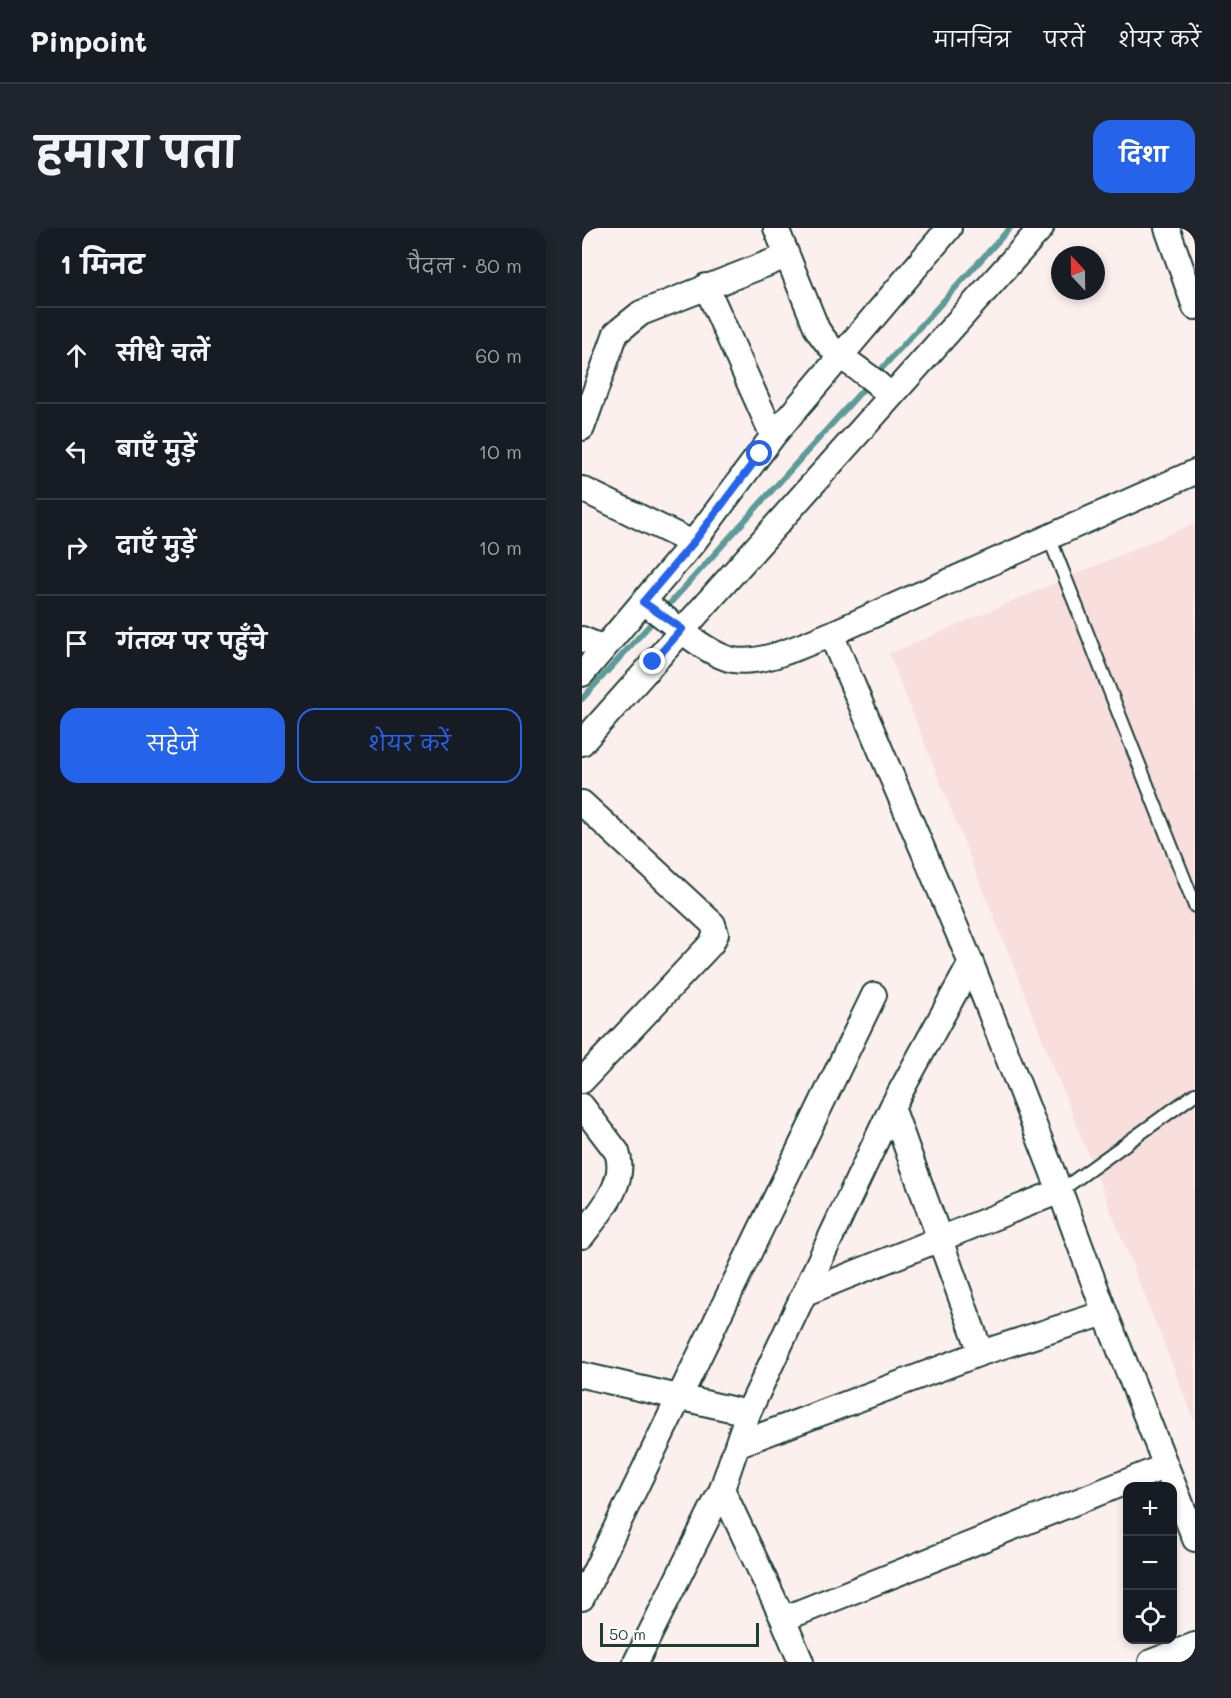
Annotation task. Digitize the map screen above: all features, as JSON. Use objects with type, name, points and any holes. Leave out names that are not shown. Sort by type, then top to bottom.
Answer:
[{"type":"street","points":[[776,228],[825,341],[840,357],[879,385]]},
{"type":"street","points":[[582,743],[662,615],[693,543],[773,436],[949,228]]},
{"type":"street","points":[[582,674],[604,648],[662,615],[879,385],[1041,228]]},
{"type":"street","points":[[1167,228],[1195,307]]},
{"type":"street","points":[[582,428],[613,340],[622,326],[641,313],[787,256]]},
{"type":"street","points":[[706,286],[773,436]]},
{"type":"street","points":[[662,615],[717,654],[733,660],[751,660],[783,653],[831,634],[1195,472]]},
{"type":"street","points":[[582,489],[693,543]]},
{"type":"street","points":[[831,634],[971,963],[1105,1313],[1195,1539]]},
{"type":"street","points":[[582,639],[604,648]]},
{"type":"street","points":[[582,803],[713,924],[716,934],[711,944],[582,1081]]},
{"type":"street","points":[[636,1662],[722,1489],[748,1413],[892,1107],[971,963]]},
{"type":"street","points":[[582,1598],[874,995]]},
{"type":"street","points":[[582,1106],[617,1152],[620,1170],[614,1188],[604,1206],[582,1236]]},
{"type":"street","points":[[892,1107],[981,1353]]},
{"type":"street","points":[[805,1293],[940,1237],[1060,1191]]},
{"type":"street","points":[[739,1444],[981,1353],[1105,1313]]},
{"type":"street","points":[[582,1375],[748,1413]]},
{"type":"street","points":[[783,1619],[1166,1467]]},
{"type":"street","points":[[722,1489],[801,1662]]},
{"type":"street","points":[[1150,1662],[1195,1645]]},
{"type":"lane","points":[[1049,537],[1195,906]]},
{"type":"lane","points":[[1060,1191],[1195,1094]]},
{"type":"shaded area","points":[[1195,523],[1195,1422],[889,654]]},
{"type":"waterway","points":[[875,376],[1010,228]]},
{"type":"waterway","points":[[664,610],[868,384]]},
{"type":"waterway","points":[[582,699],[657,617]]},
{"type":"route","points":[[653,662],[682,629],[643,602],[693,543],[760,454]]}]
